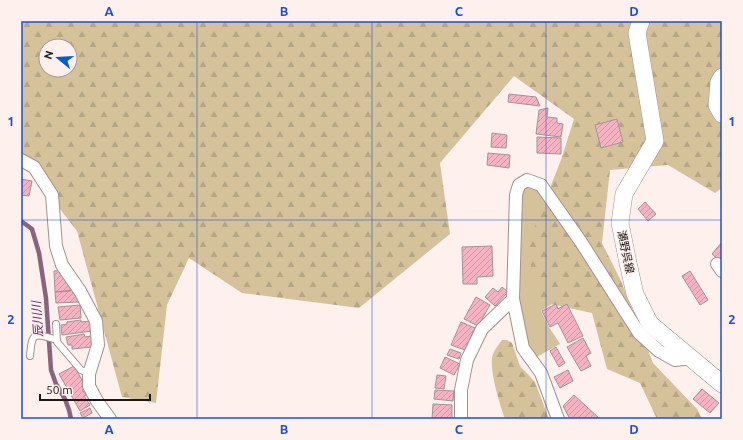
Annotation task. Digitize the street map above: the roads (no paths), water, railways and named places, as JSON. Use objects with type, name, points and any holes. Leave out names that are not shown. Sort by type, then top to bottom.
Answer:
[{"type":"main road","name":"瀬野呉線","points":[[641,21],[637,33],[655,141],[624,194],[620,224],[635,294],[650,324],[722,384]]},
{"type":"main road","points":[[722,77],[719,82],[717,105],[722,114]]},
{"type":"street","points":[[21,160],[34,167],[52,195],[56,246],[62,265],[80,291],[96,321],[98,345],[89,374],[89,386],[97,401],[110,419]]},
{"type":"street","points":[[558,419],[541,373],[523,348],[513,299],[516,195],[519,185],[527,180],[541,185],[581,242],[639,333],[660,351],[675,360],[692,358]]},
{"type":"street","points":[[461,419],[461,390],[467,360],[482,329],[513,299]]},
{"type":"lane","points":[[56,324],[57,340]]},
{"type":"lane","points":[[30,356],[31,340],[34,336],[39,334],[57,340],[81,370],[89,374]]},
{"type":"waterway","name":"辰川川","points":[[21,221],[32,229],[39,253],[46,298],[51,370],[56,384],[65,399],[71,419]]}]
